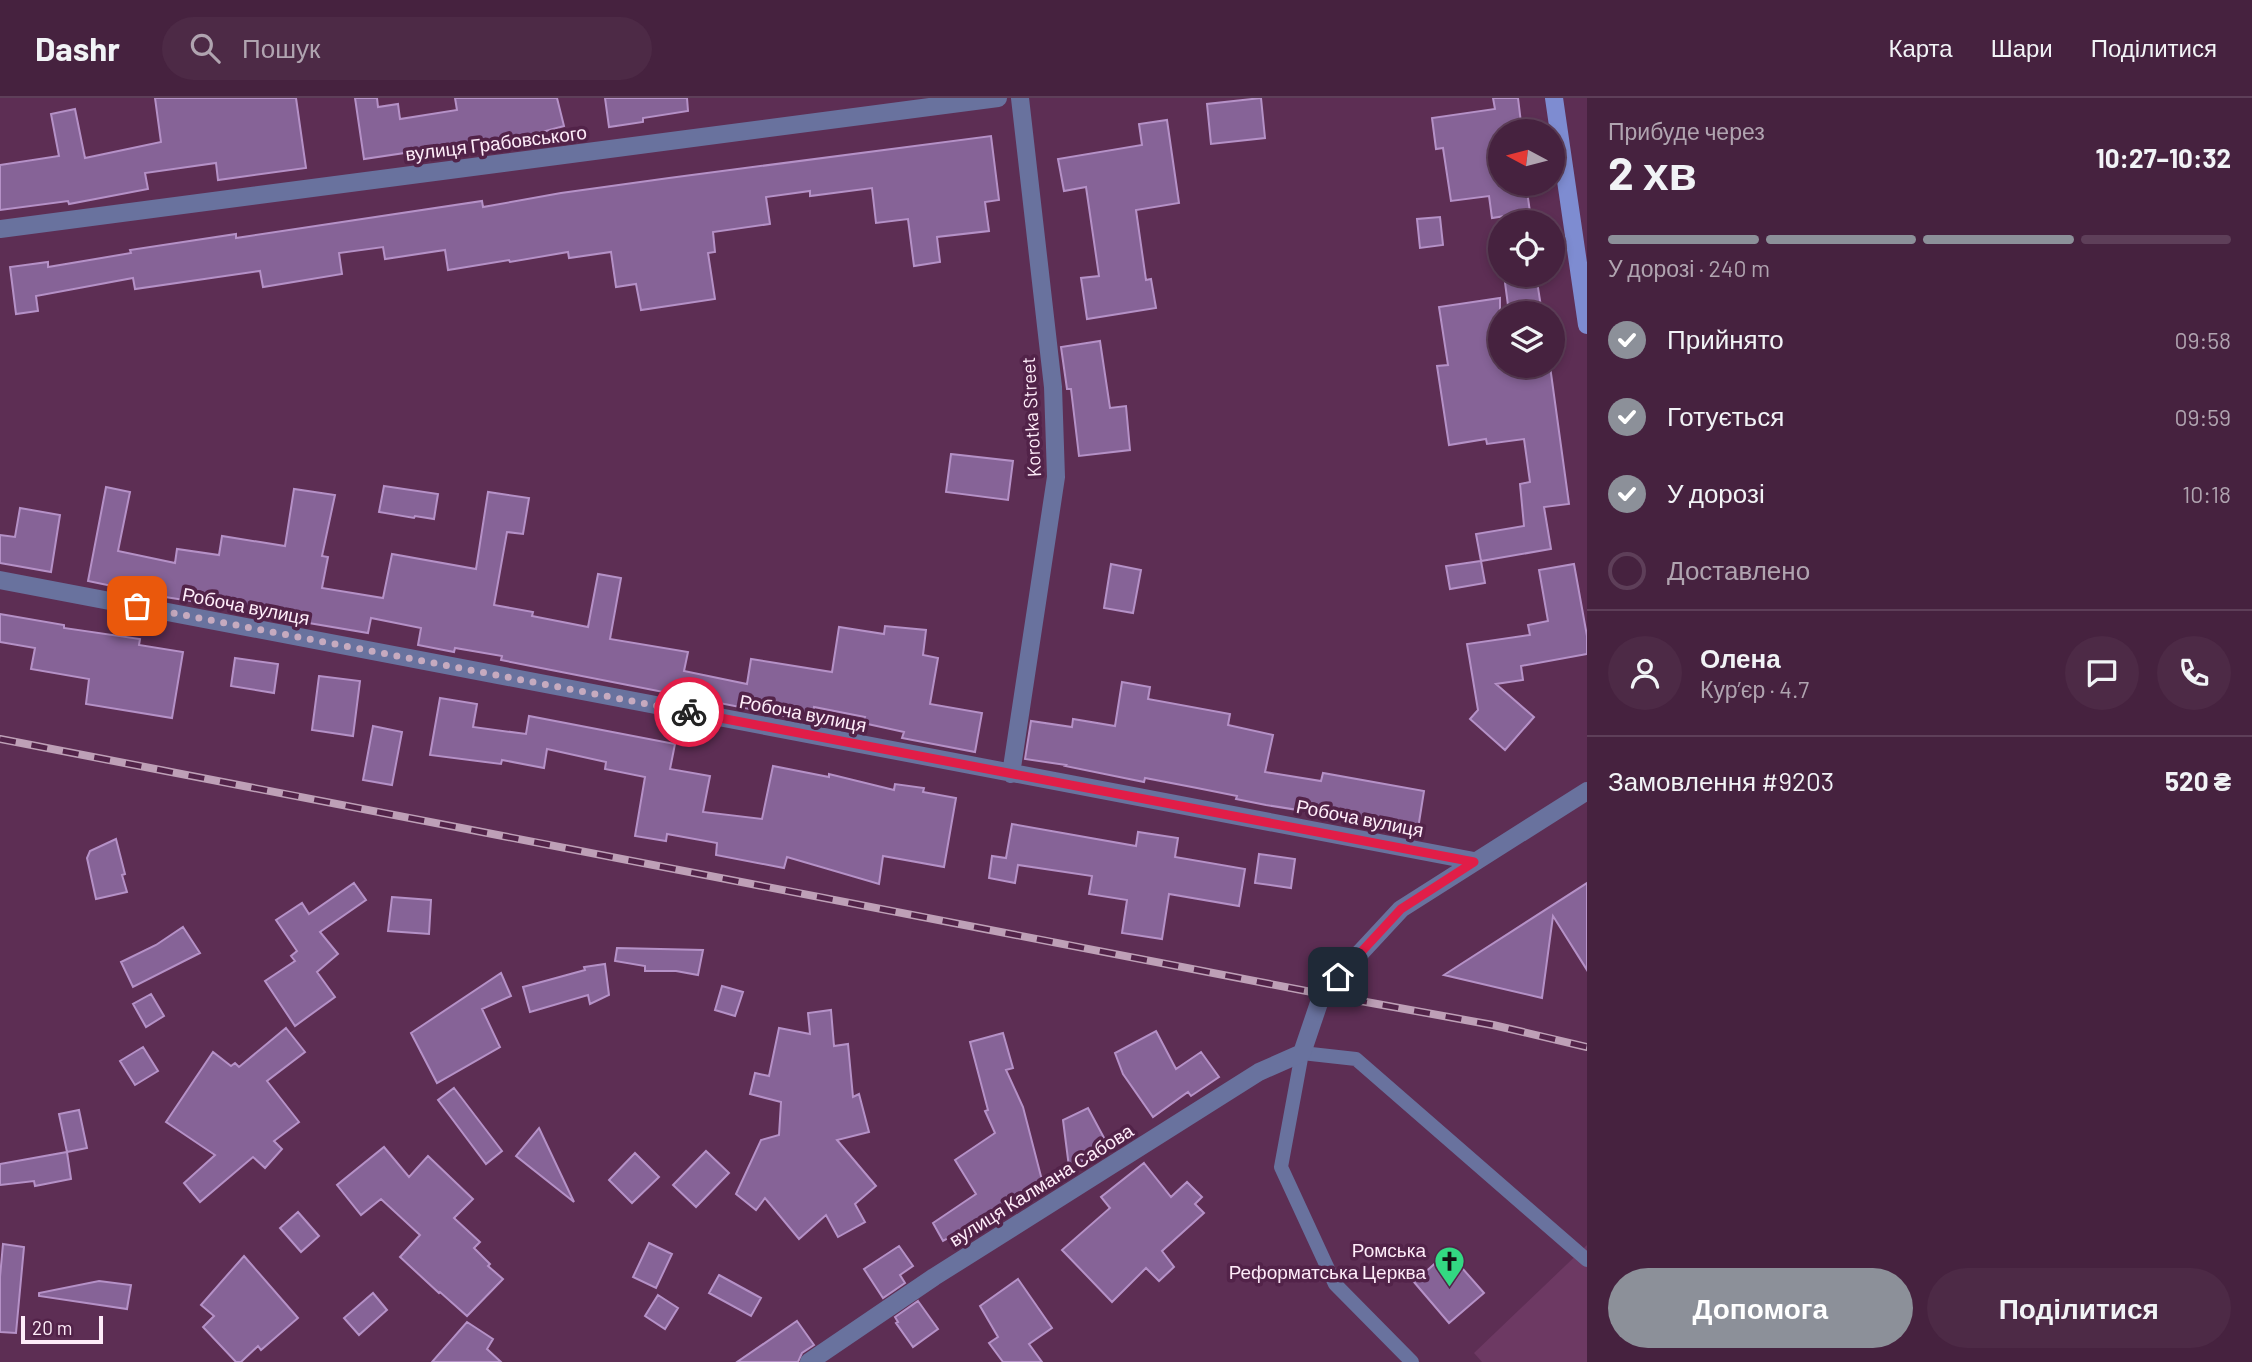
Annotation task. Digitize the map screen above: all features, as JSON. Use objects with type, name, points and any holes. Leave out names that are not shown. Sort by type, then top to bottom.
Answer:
[{"type":"street","name":"вулиця Грабовського","points":[[0,229],[998,98]]},
{"type":"street","name":"Korotka Street","points":[[1011,774],[1056,477],[1053,387],[1020,98]]},
{"type":"street","points":[[1554,98],[1587,325]]},
{"type":"street","name":"Робоча вулиця","points":[[0,580],[1474,862]]},
{"type":"street","points":[[1302,1053],[1322,994],[1401,909],[1587,791]]},
{"type":"street","name":"вулиця Калмана Сабова","points":[[808,1362],[934,1278],[1259,1072],[1302,1053]]},
{"type":"lane","points":[[1412,1362],[1335,1283],[1281,1167],[1302,1053],[1356,1059],[1587,1260]]},
{"type":"shaded area","points":[[1587,1245],[1587,1362],[1482,1362],[1474,1353]]},
{"type":"building","points":[[155,98],[296,98],[306,168],[218,180],[216,163],[145,173],[148,189],[69,204],[68,201],[0,210],[0,165],[59,156],[51,114],[75,109],[85,158],[161,142]]},
{"type":"building","points":[[355,98],[377,98],[378,107],[398,104],[400,119],[457,110],[455,98],[557,98],[564,126],[513,140],[512,137],[364,159]]},
{"type":"building","points":[[605,98],[687,98],[688,111],[609,127]]},
{"type":"building","points":[[1261,98],[1265,138],[1211,144],[1207,104]]},
{"type":"building","points":[[1493,98],[1518,98],[1521,119],[1488,119],[1489,196],[1451,201],[1443,148],[1436,149],[1432,118],[1495,109]]},
{"type":"building","points":[[1167,120],[1179,203],[1136,210],[1146,280],[1151,279],[1156,308],[1087,319],[1081,278],[1099,276],[1086,187],[1064,191],[1058,159],[1142,145],[1139,124]]},
{"type":"building","points":[[991,136],[999,200],[985,202],[989,231],[937,237],[940,262],[914,266],[908,219],[876,223],[872,188],[810,196],[810,191],[766,197],[770,224],[713,232],[715,252],[708,253],[715,299],[641,310],[636,284],[616,287],[611,252],[569,258],[568,252],[448,270],[445,250],[385,259],[383,247],[339,253],[342,274],[263,287],[260,271],[135,289],[133,278],[36,296],[38,311],[16,314],[10,267],[48,262],[48,267],[131,253],[130,250],[236,234],[236,238],[482,201],[483,207],[561,193]]},
{"type":"building","points":[[1489,196],[1528,196],[1530,210],[1491,210]]},
{"type":"building","points":[[1440,217],[1443,245],[1420,248],[1417,219]]},
{"type":"building","points":[[1506,287],[1538,287],[1540,301],[1507,301]]},
{"type":"building","points":[[1500,298],[1500,301],[1488,301],[1488,378],[1552,378],[1569,504],[1544,507],[1551,549],[1481,561],[1476,534],[1524,526],[1520,484],[1530,482],[1524,439],[1487,444],[1486,439],[1449,445],[1437,366],[1448,365],[1439,307]]},
{"type":"building","points":[[1100,341],[1110,408],[1126,406],[1130,450],[1079,456],[1071,389],[1067,389],[1061,347]]},
{"type":"building","points":[[951,454],[1013,461],[1008,500],[946,492]]},
{"type":"building","points":[[384,486],[438,494],[434,519],[379,512]]},
{"type":"building","points":[[106,487],[130,492],[118,551],[175,563],[177,549],[219,555],[222,536],[285,546],[294,489],[335,495],[322,556],[328,557],[322,588],[383,598],[392,554],[476,569],[488,492],[529,498],[523,534],[507,532],[494,605],[588,627],[598,574],[621,578],[610,639],[688,652],[684,671],[747,684],[751,659],[832,672],[839,627],[884,634],[885,626],[926,630],[923,655],[938,658],[930,704],[982,713],[975,752],[902,738],[904,732],[863,723],[865,717],[814,707],[811,721],[501,660],[502,656],[455,648],[454,652],[418,645],[421,628],[371,618],[368,633],[88,581]]},
{"type":"building","points":[[20,508],[60,515],[51,572],[0,563],[0,535],[15,537]]},
{"type":"building","points":[[1481,561],[1485,583],[1450,589],[1446,566]]},
{"type":"building","points":[[1111,564],[1141,570],[1133,613],[1104,608]]},
{"type":"building","points":[[1574,564],[1587,636],[1587,654],[1521,666],[1523,680],[1496,684],[1534,717],[1505,750],[1470,719],[1478,710],[1467,644],[1530,635],[1528,625],[1548,621],[1539,570]]},
{"type":"building","points":[[0,614],[64,625],[64,628],[140,639],[139,645],[183,652],[172,718],[86,704],[89,679],[31,669],[35,648],[0,642]]},
{"type":"building","points":[[235,658],[278,664],[274,693],[231,686]]},
{"type":"building","points":[[319,676],[360,681],[353,736],[312,730]]},
{"type":"building","points":[[1122,682],[1150,687],[1148,699],[1230,714],[1228,725],[1273,735],[1265,772],[1321,781],[1323,773],[1424,791],[1418,829],[1266,805],[1236,799],[1237,796],[1145,778],[1144,782],[1025,759],[1031,721],[1072,727],[1073,719],[1115,726]]},
{"type":"building","points":[[440,698],[477,704],[473,727],[526,734],[529,716],[675,744],[670,769],[710,776],[703,812],[762,819],[773,766],[829,777],[829,774],[894,790],[895,784],[924,788],[923,792],[956,798],[944,867],[883,856],[879,884],[787,857],[784,868],[716,855],[717,843],[667,834],[666,841],[635,836],[645,777],[605,769],[606,762],[547,749],[544,768],[502,760],[501,764],[430,755]]},
{"type":"building","points":[[373,726],[402,732],[392,785],[363,780]]},
{"type":"building","points":[[1012,824],[1136,846],[1138,832],[1178,838],[1175,857],[1245,869],[1239,906],[1169,894],[1162,939],[1122,933],[1127,900],[1089,894],[1092,876],[1018,865],[1015,883],[989,878],[992,856],[1006,858]]},
{"type":"building","points":[[116,839],[127,892],[96,899],[87,858],[90,851]]},
{"type":"building","points":[[1259,854],[1295,859],[1291,888],[1255,883]]},
{"type":"building","points":[[354,883],[366,900],[320,932],[338,954],[317,972],[335,997],[295,1026],[265,981],[295,961],[291,956],[297,951],[276,920],[302,903],[309,914]]},
{"type":"building","points":[[1587,883],[1587,970],[1553,916],[1542,998],[1444,975]]},
{"type":"building","points":[[392,897],[431,900],[429,934],[388,931]]},
{"type":"building","points":[[183,927],[200,953],[133,987],[121,962],[156,945]]},
{"type":"building","points":[[617,948],[703,950],[698,975],[676,971],[645,971],[645,966],[615,961]]},
{"type":"building","points":[[605,964],[609,995],[590,1004],[588,995],[530,1012],[523,987],[585,970],[584,967]]},
{"type":"building","points":[[501,973],[511,996],[482,1009],[500,1047],[437,1083],[411,1033]]},
{"type":"building","points":[[722,986],[743,992],[735,1016],[715,1010]]},
{"type":"building","points":[[151,994],[164,1016],[146,1027],[133,1004]]},
{"type":"building","points":[[831,1010],[834,1046],[848,1044],[853,1097],[859,1094],[869,1132],[837,1140],[876,1186],[855,1204],[865,1222],[838,1237],[826,1215],[799,1239],[765,1198],[756,1210],[736,1194],[761,1140],[779,1135],[781,1102],[750,1094],[755,1073],[769,1076],[779,1028],[810,1034],[808,1013]]},
{"type":"building","points":[[286,1028],[305,1052],[267,1081],[299,1122],[274,1141],[282,1149],[265,1168],[253,1157],[200,1202],[184,1183],[215,1155],[166,1122],[213,1052],[231,1066],[235,1063],[239,1067]]},
{"type":"building","points":[[1156,1031],[1176,1069],[1201,1052],[1219,1077],[1191,1096],[1188,1092],[1153,1117],[1123,1074],[1115,1053]]},
{"type":"building","points":[[1003,1033],[1013,1068],[1006,1070],[1023,1107],[1044,1188],[990,1217],[967,1236],[963,1230],[943,1241],[933,1223],[976,1194],[955,1160],[995,1133],[985,1111],[988,1110],[970,1042]]},
{"type":"building","points":[[143,1047],[158,1071],[135,1085],[120,1061]]},
{"type":"building","points":[[454,1088],[502,1151],[486,1164],[438,1100]]},
{"type":"building","points":[[1088,1108],[1110,1149],[1069,1167],[1063,1120]]},
{"type":"building","points":[[79,1110],[87,1148],[67,1152],[59,1114]]},
{"type":"building","points":[[539,1128],[574,1202],[516,1156]]},
{"type":"building","points":[[384,1147],[409,1177],[428,1156],[473,1199],[454,1218],[480,1242],[474,1248],[503,1279],[467,1316],[400,1257],[420,1235],[381,1199],[361,1215],[337,1185]]},
{"type":"building","points":[[706,1151],[729,1173],[696,1207],[673,1185]]},
{"type":"building","points":[[67,1152],[71,1179],[35,1186],[34,1181],[0,1185],[0,1164]]},
{"type":"building","points":[[635,1153],[659,1177],[632,1203],[609,1180]]},
{"type":"building","points":[[1144,1163],[1171,1197],[1187,1182],[1202,1197],[1195,1204],[1204,1213],[1162,1251],[1174,1267],[1159,1281],[1146,1268],[1112,1302],[1062,1250],[1110,1208],[1101,1197]]},
{"type":"building","points":[[298,1212],[319,1236],[301,1252],[280,1228]]},
{"type":"building","points":[[649,1243],[672,1254],[656,1288],[633,1277]]},
{"type":"building","points":[[3,1244],[24,1247],[16,1333],[0,1332]]},
{"type":"building","points":[[899,1246],[913,1266],[900,1275],[905,1283],[883,1298],[864,1269]]},
{"type":"building","name":"Ромська Реформатська Церква","points":[[1448,1252],[1484,1293],[1449,1323],[1414,1282]]},
{"type":"building","points":[[244,1256],[298,1318],[261,1350],[258,1346],[241,1362],[236,1362],[203,1327],[214,1316],[201,1305]]},
{"type":"building","points":[[719,1275],[761,1298],[751,1316],[709,1293]]},
{"type":"building","points":[[1018,1279],[1052,1328],[1029,1344],[1042,1362],[1003,1362],[989,1343],[998,1337],[980,1306]]},
{"type":"building","points":[[99,1281],[131,1285],[127,1309],[39,1296],[39,1293]]},
{"type":"building","points":[[373,1293],[387,1310],[359,1335],[344,1318]]},
{"type":"building","points":[[658,1295],[678,1308],[665,1329],[645,1316]]},
{"type":"building","points":[[918,1301],[938,1329],[913,1347],[896,1323],[898,1322],[895,1317]]},
{"type":"building","points":[[797,1321],[814,1345],[802,1353],[798,1362],[737,1362]]},
{"type":"building","points":[[467,1322],[493,1339],[487,1349],[501,1362],[432,1362]]},
{"type":"railway","points":[[0,739],[1493,1025],[1587,1047]]},
{"type":"way so far","points":[[137,606],[689,712]]},
{"type":"place","name":"Ромська Реформатська Церква","points":[[1449,1288]]},
{"type":"route","points":[[689,712],[1474,862],[1401,909],[1338,977]]}]
